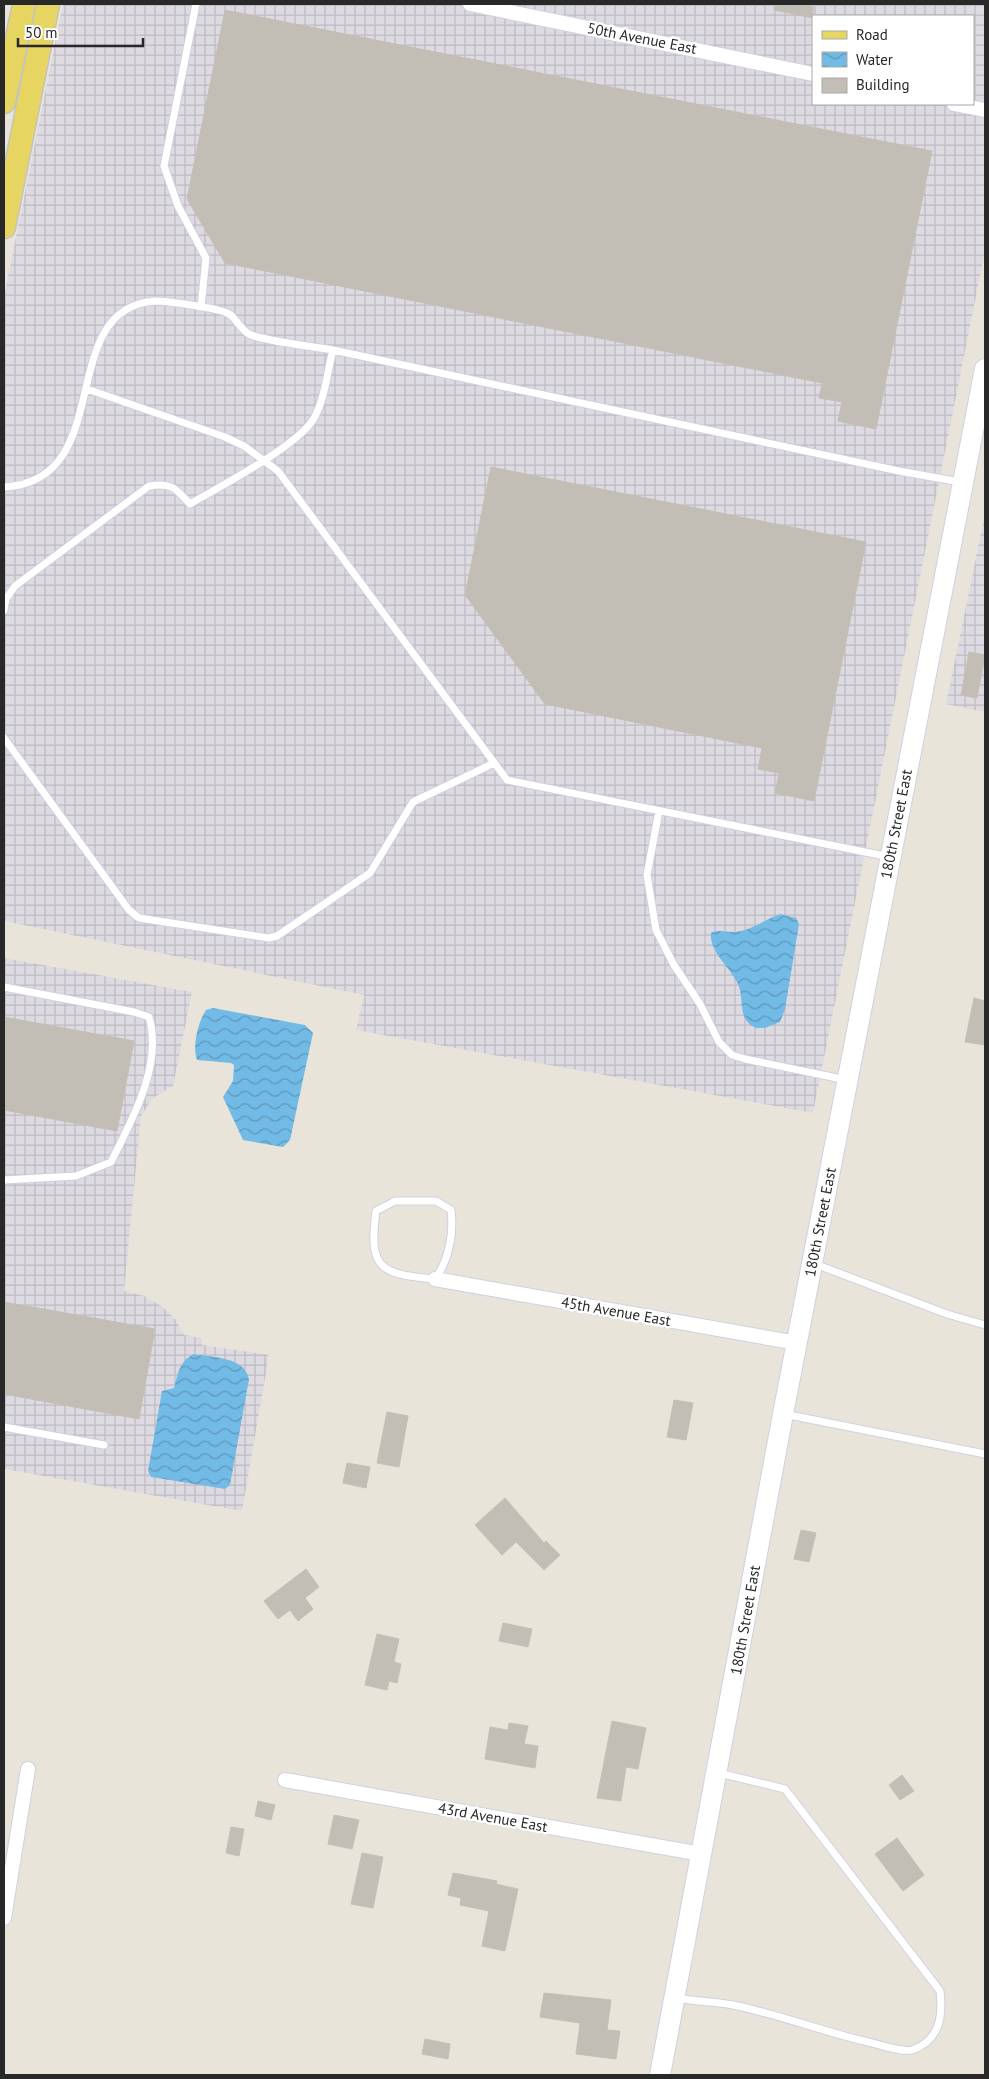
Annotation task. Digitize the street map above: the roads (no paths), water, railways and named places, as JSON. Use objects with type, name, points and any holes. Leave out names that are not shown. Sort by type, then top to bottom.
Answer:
[{"type":"main road","points":[[4,102],[24,4]]},
{"type":"main road","points":[[4,228],[48,4]]},
{"type":"street","name":"50th Avenue East","points":[[470,4],[812,74]]},
{"type":"street","points":[[959,105],[985,110]]},
{"type":"street","name":"180th Street East","points":[[660,2075],[783,1414],[985,369]]},
{"type":"street","name":"45th Avenue East","points":[[435,1279],[797,1343]]},
{"type":"street","points":[[4,1918],[7,1885],[28,1769]]},
{"type":"street","name":"43rd Avenue East","points":[[284,1780],[701,1854]]},
{"type":"lane","points":[[196,4],[164,166],[178,206],[206,258],[201,308]]},
{"type":"lane","points":[[4,487],[18,486],[37,480],[49,473],[65,454],[87,389],[97,349],[104,333],[120,313],[132,306],[154,301],[226,312],[251,335],[333,350],[899,471],[963,482]]},
{"type":"lane","points":[[4,610],[6,598],[15,586],[149,486],[162,483],[174,487],[190,504],[264,460],[305,430],[318,408],[333,350]]},
{"type":"lane","points":[[87,389],[225,436],[264,460],[287,482],[507,780],[890,857]]},
{"type":"lane","points":[[4,738],[129,910],[139,918],[269,938],[277,936],[370,873],[413,802],[494,763]]},
{"type":"lane","points":[[659,811],[647,875],[656,930],[669,957],[700,1004],[719,1042],[732,1055],[745,1059],[847,1080]]},
{"type":"lane","points":[[4,987],[134,1012],[149,1017],[153,1031],[150,1068],[130,1123],[111,1162],[76,1176],[4,1180]]},
{"type":"lane","points":[[395,1201],[436,1201],[451,1210],[453,1223],[449,1247],[441,1272],[435,1279],[399,1275],[384,1268],[376,1257],[373,1246],[376,1211],[395,1201]]},
{"type":"lane","points":[[812,1263],[947,1314],[985,1325]]},
{"type":"lane","points":[[783,1414],[985,1454]]},
{"type":"lane","points":[[4,1427],[104,1445]]},
{"type":"lane","points":[[674,1997],[735,2005],[795,2020],[845,2036],[910,2051],[926,2044],[936,2032],[942,2011],[940,1991],[785,1789],[716,1772]]},
{"type":"water","points":[[780,914],[796,918],[799,924],[785,1009],[780,1022],[765,1028],[756,1028],[750,1024],[743,1014],[738,984],[713,947],[711,933],[741,931]]},
{"type":"water","points":[[213,1008],[305,1025],[313,1033],[290,1140],[283,1147],[243,1140],[223,1097],[233,1081],[234,1065],[231,1063],[197,1060],[195,1048],[198,1027],[206,1010]]},
{"type":"water","points":[[194,1354],[227,1359],[234,1362],[246,1371],[249,1379],[230,1485],[225,1489],[151,1477],[148,1471],[162,1391],[174,1388],[182,1364]]}]
